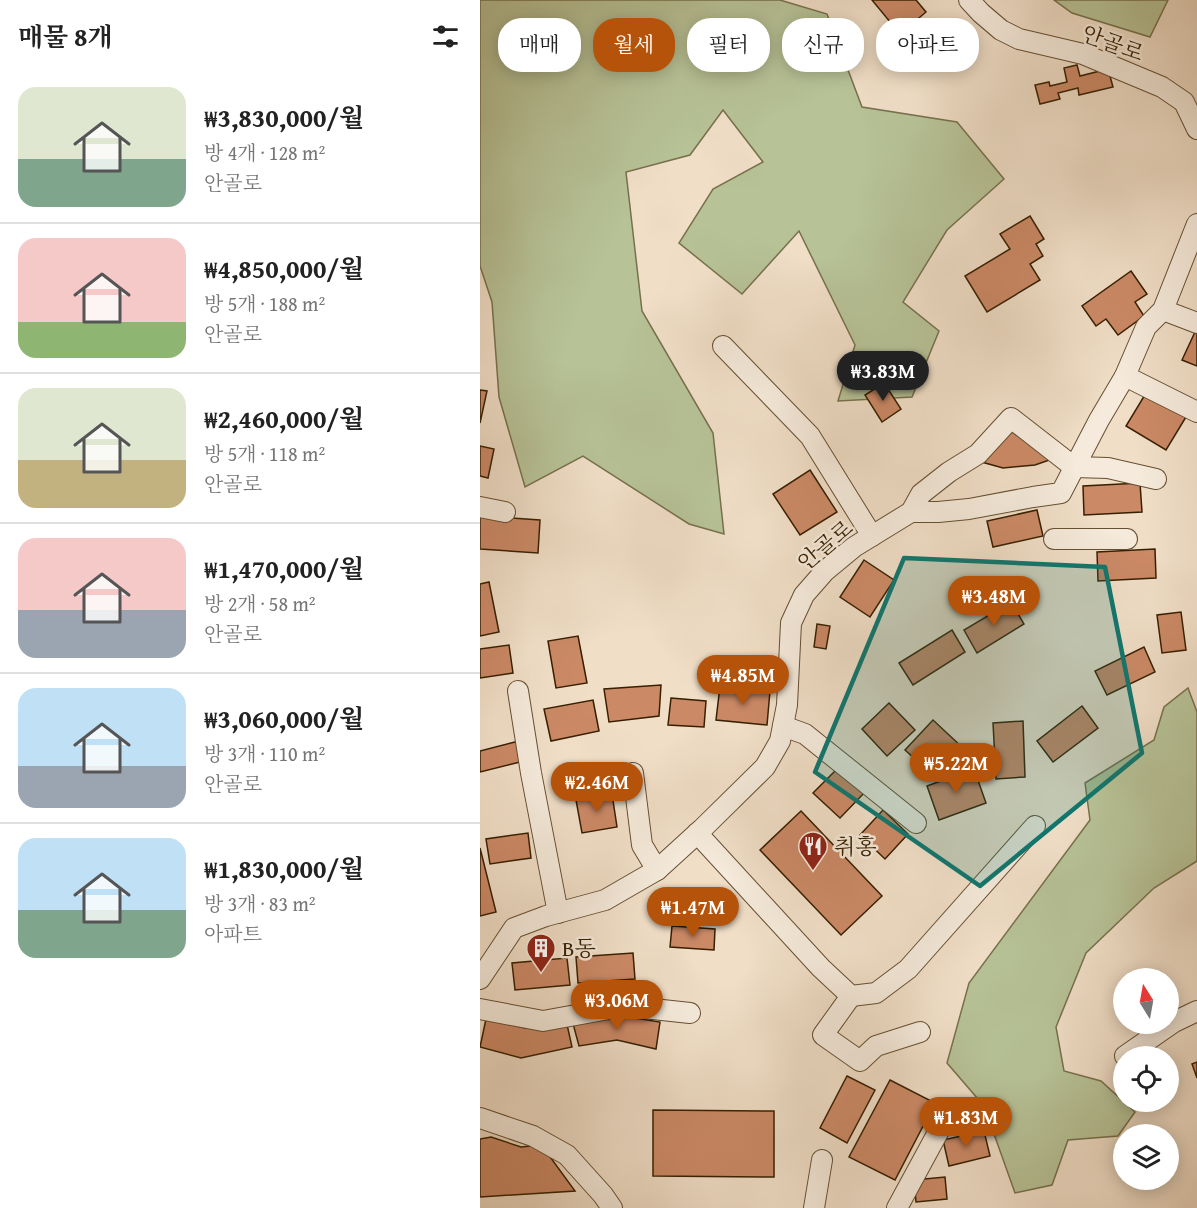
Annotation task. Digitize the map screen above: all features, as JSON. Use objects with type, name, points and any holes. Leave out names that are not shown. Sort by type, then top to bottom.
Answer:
[{"type":"street","name":"안골로","points":[[969,0],[1000,30],[1019,39],[1083,54],[1162,87],[1184,102],[1197,129]]},
{"type":"street","points":[[1156,479],[1108,468],[1074,467],[1011,418],[978,454],[949,472],[921,494],[911,512],[969,509],[1061,493],[1074,467],[1099,420],[1125,376],[1146,327],[1162,310],[1197,224]]},
{"type":"street","points":[[1162,310],[1197,323]]},
{"type":"street","points":[[723,346],[810,436],[872,536]]},
{"type":"street","points":[[1125,376],[1197,412]]},
{"type":"street","points":[[480,507],[505,512]]},
{"type":"street","name":"안골로","points":[[480,979],[514,928],[604,900],[657,870],[765,767],[780,741],[787,705],[791,623],[804,595],[825,571],[854,547],[911,512]]},
{"type":"street","points":[[1054,539],[1127,539]]},
{"type":"street","points":[[518,691],[558,913]]},
{"type":"street","points":[[783,726],[805,734],[915,823]]},
{"type":"street","points":[[633,773],[642,845],[657,870]]},
{"type":"street","points":[[920,1032],[876,1046],[860,1061],[823,1035],[851,996],[876,993],[908,969],[1035,826]]},
{"type":"street","points":[[697,833],[821,968],[851,996]]},
{"type":"street","points":[[480,1009],[543,1021],[626,1005],[690,1013]]},
{"type":"street","points":[[1139,1046],[1174,1022],[1197,1011]]},
{"type":"street","points":[[897,1208],[948,1114]]},
{"type":"street","points":[[480,1118],[533,1136],[567,1155],[612,1208]]},
{"type":"street","points":[[814,1208],[822,1160]]},
{"type":"highlighted area","points":[[904,558],[1105,567],[1142,753],[980,886],[815,772]]},
{"type":"green space","points":[[480,0],[780,0],[827,14],[829,18],[782,18],[782,72],[849,72],[862,107],[957,122],[1004,179],[947,230],[903,302],[939,331],[912,397],[838,401],[855,345],[799,231],[742,294],[679,243],[713,189],[763,162],[723,110],[690,155],[626,172],[642,311],[713,433],[724,534],[689,524],[583,456],[525,487],[499,397],[492,302],[480,266]]},
{"type":"green space","points":[[1054,0],[1168,0],[1150,37],[1072,13]]},
{"type":"green space","points":[[1188,688],[1197,712],[1197,861],[1154,888],[1086,953],[1056,1027],[1064,1071],[1101,1081],[1113,1092],[1113,1112],[1135,1112],[1126,1124],[1113,1124],[1113,1136],[1068,1140],[1052,1185],[1015,1193],[984,1106],[947,1063],[969,983],[1090,820],[1085,783],[1154,740],[1164,707]]},
{"type":"building","points":[[872,0],[916,0],[926,12],[919,18],[887,18]]},
{"type":"building","points":[[1077,65],[1080,76],[1108,69],[1113,87],[1079,95],[1078,88],[1058,93],[1060,99],[1040,104],[1035,85],[1049,82],[1050,86],[1067,82],[1064,68]]},
{"type":"building","points":[[1030,216],[1044,239],[1036,244],[1043,256],[1030,264],[1040,280],[987,312],[965,276],[1010,249],[1000,234]]},
{"type":"building","points":[[1131,271],[1147,294],[1135,302],[1144,316],[1118,335],[1106,319],[1096,326],[1082,306]]},
{"type":"building","points":[[1195,332],[1197,333],[1197,366],[1182,360]]},
{"type":"building","points":[[884,383],[901,409],[882,422],[865,395]]},
{"type":"building","points":[[480,390],[487,391],[480,423]]},
{"type":"building","points":[[1146,393],[1186,417],[1166,450],[1126,426]]},
{"type":"building","points":[[1016,423],[1058,457],[1035,465],[1003,468],[978,461]]},
{"type":"building","points":[[480,446],[494,449],[488,478],[480,476]]},
{"type":"building","points":[[810,470],[837,512],[800,535],[773,494]]},
{"type":"building","points":[[1140,483],[1142,512],[1084,515],[1083,486]]},
{"type":"building","points":[[1037,510],[1043,536],[993,547],[987,521]]},
{"type":"building","points":[[480,516],[540,520],[538,553],[480,549]]},
{"type":"building","points":[[1155,549],[1156,578],[1098,581],[1097,552]]},
{"type":"building","points":[[864,560],[894,580],[870,617],[840,597]]},
{"type":"building","points":[[489,582],[499,632],[480,636],[480,584]]},
{"type":"building","points":[[1011,602],[1024,624],[977,653],[964,630]]},
{"type":"building","points":[[1181,612],[1186,650],[1162,653],[1157,615]]},
{"type":"building","points":[[817,624],[830,626],[826,649],[814,647]]},
{"type":"building","points":[[952,630],[965,652],[913,685],[899,663]]},
{"type":"building","points":[[578,636],[587,683],[556,688],[548,641]]},
{"type":"building","points":[[509,645],[513,673],[480,678],[480,649]]},
{"type":"building","points":[[1144,647],[1155,672],[1107,695],[1095,671]]},
{"type":"building","points":[[661,685],[659,716],[609,722],[604,689]]},
{"type":"building","points":[[720,686],[770,691],[767,725],[716,720]]},
{"type":"building","points":[[671,698],[706,701],[704,727],[668,725]]},
{"type":"building","points":[[593,700],[599,731],[551,741],[544,709]]},
{"type":"building","points":[[889,703],[915,730],[887,756],[862,729]]},
{"type":"building","points":[[1082,706],[1098,728],[1053,762],[1037,741]]},
{"type":"building","points":[[933,720],[964,749],[937,779],[905,750]]},
{"type":"building","points":[[1023,721],[1025,777],[996,779],[993,723]]},
{"type":"building","points":[[519,741],[524,761],[480,772],[480,751]]},
{"type":"building","points":[[840,766],[866,791],[840,818],[813,793]]},
{"type":"building","points":[[974,769],[986,803],[939,820],[927,786]]},
{"type":"building","points":[[612,794],[617,827],[582,833],[576,800]]},
{"type":"building","points":[[883,810],[908,834],[885,859],[860,835]]},
{"type":"building","points":[[801,811],[882,896],[841,935],[760,850]]},
{"type":"building","points":[[528,833],[531,858],[490,864],[486,839]]},
{"type":"building","points":[[480,848],[496,912],[480,916]]},
{"type":"building","points":[[672,926],[715,929],[714,950],[670,947]]},
{"type":"building","points":[[633,953],[635,979],[578,983],[576,957]]},
{"type":"building","name":"B동","points":[[567,958],[570,985],[515,990],[512,963]]},
{"type":"building","points":[[616,1015],[660,1022],[656,1049],[617,1040],[579,1046],[572,1020]]},
{"type":"building","points":[[486,1019],[525,1028],[566,1020],[572,1047],[521,1058],[480,1047]]},
{"type":"building","points":[[1197,1062],[1197,1078],[1192,1064]]},
{"type":"building","points":[[847,1076],[875,1090],[847,1143],[820,1128]]},
{"type":"building","points":[[890,1080],[935,1103],[895,1180],[849,1157]]},
{"type":"building","points":[[653,1110],[774,1111],[774,1177],[653,1176]]},
{"type":"building","points":[[984,1131],[990,1156],[949,1166],[943,1140]]},
{"type":"building","points":[[491,1137],[521,1147],[540,1145],[575,1191],[480,1197],[480,1139]]},
{"type":"building","points":[[945,1177],[947,1199],[916,1202],[914,1180]]},
{"type":"place","name":"취홍","points":[[813,872]]},
{"type":"place","name":"B동","points":[[541,974]]}]
